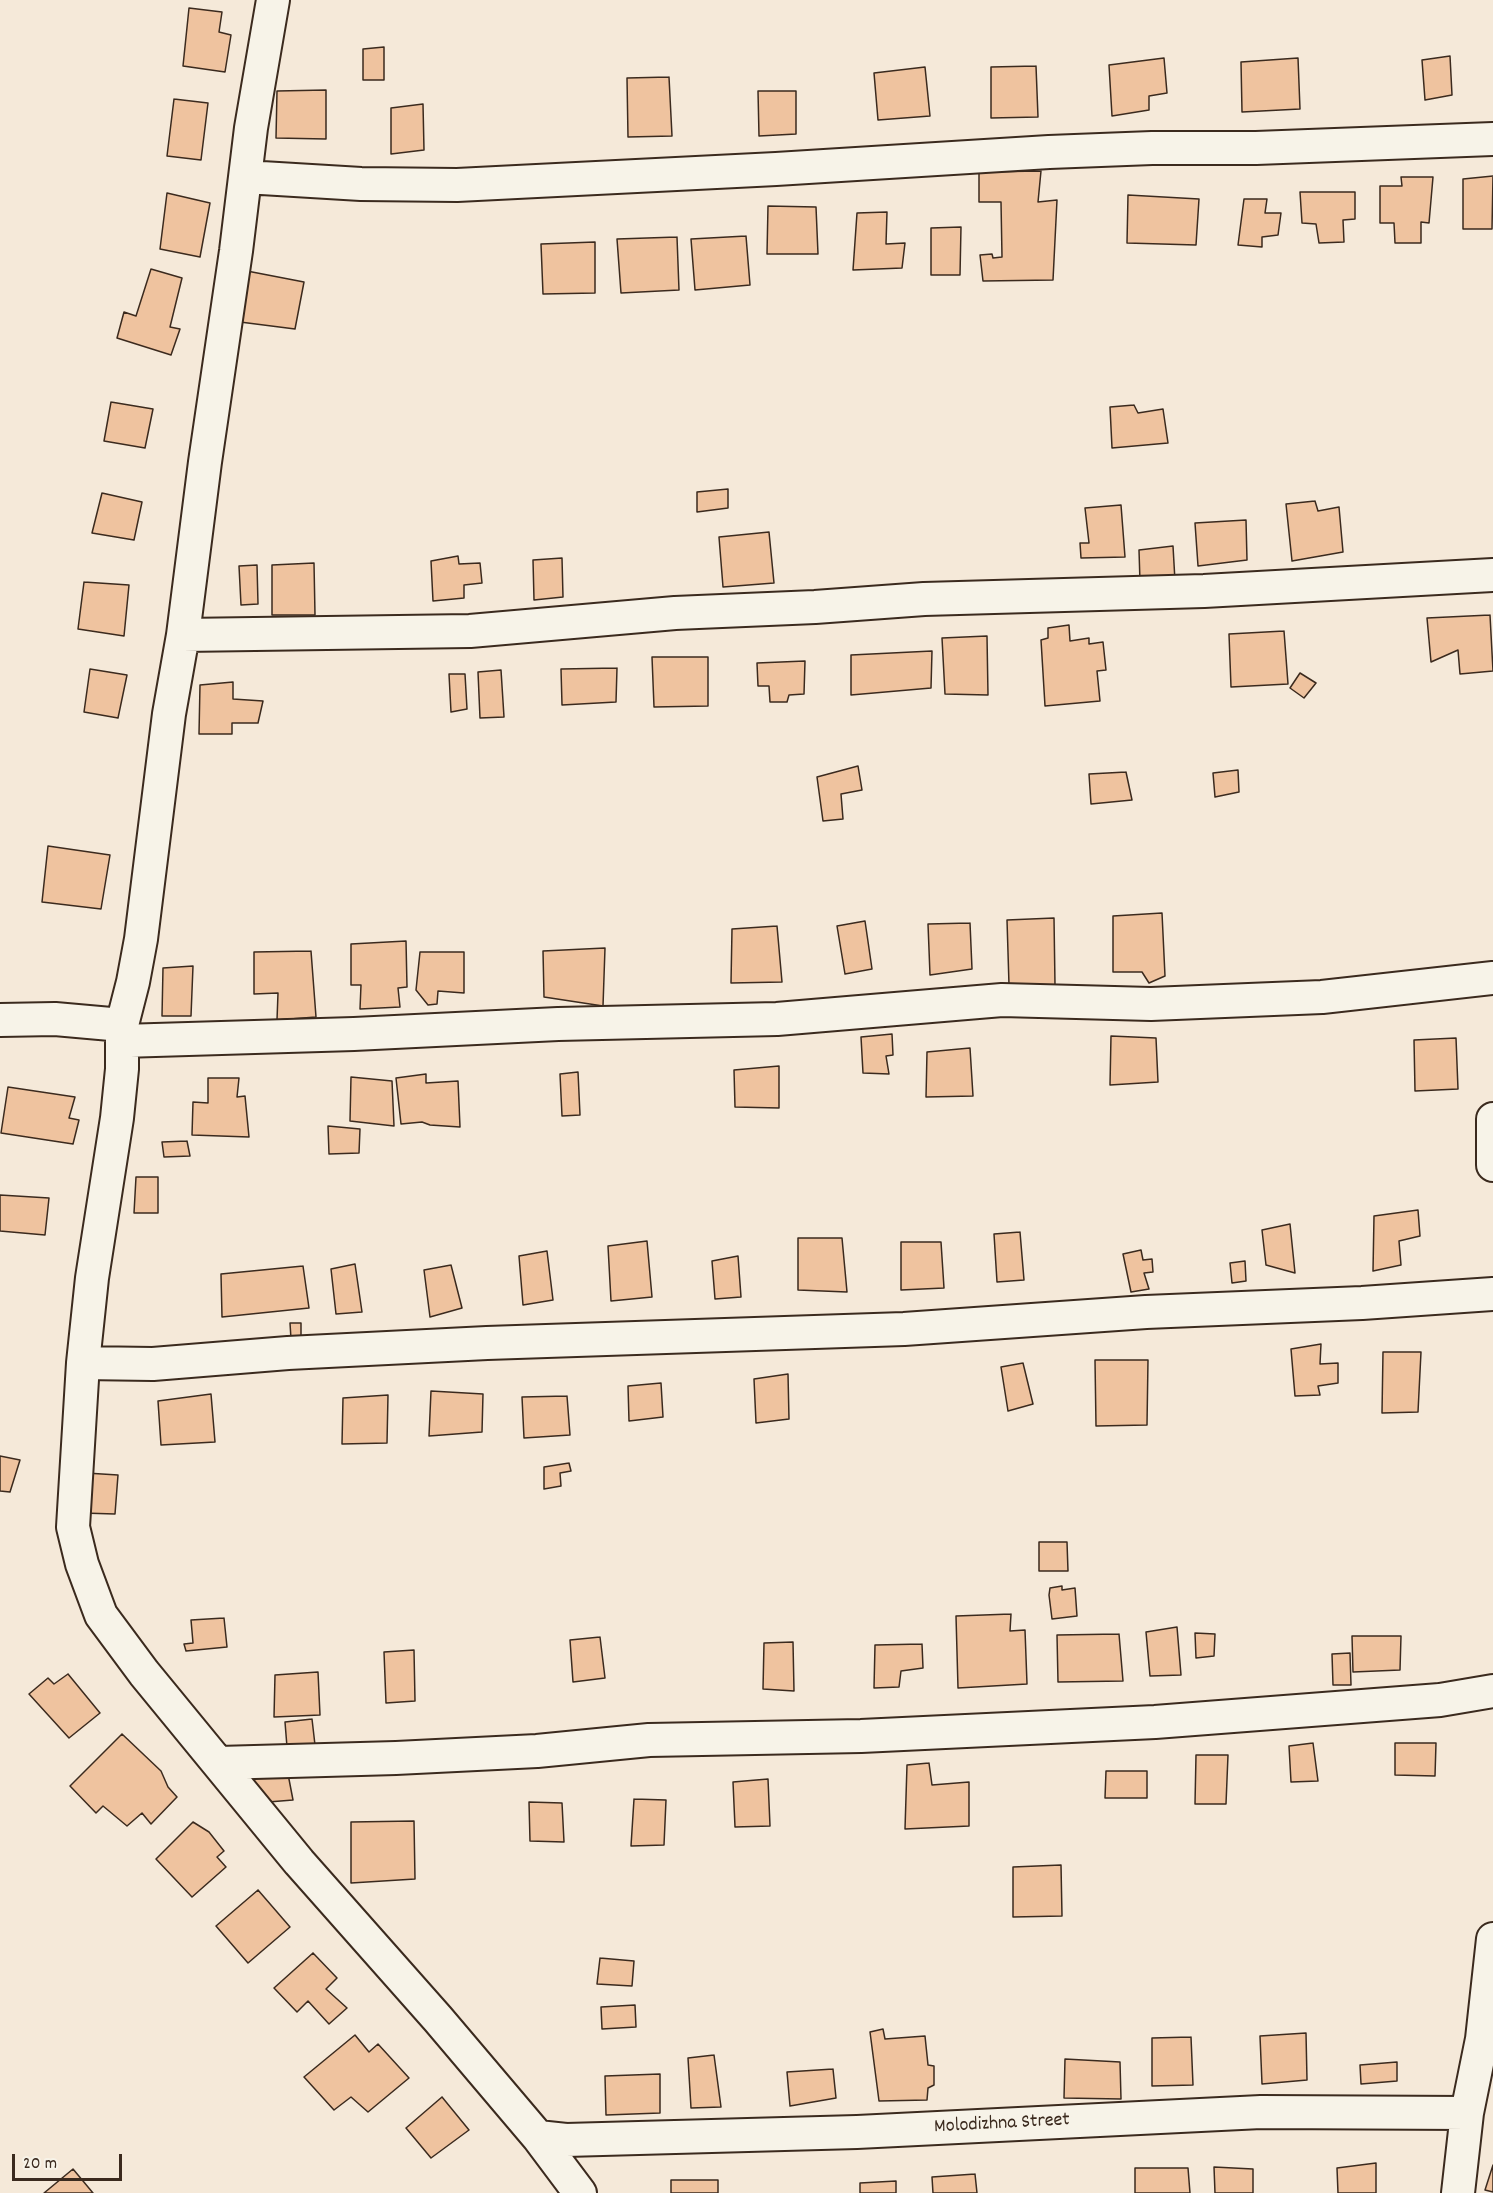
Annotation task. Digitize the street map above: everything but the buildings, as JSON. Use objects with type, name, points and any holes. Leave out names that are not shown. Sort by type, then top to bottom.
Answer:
[{"type":"street","points":[[273,0],[251,128],[183,635],[169,714],[141,939],[122,1033],[122,1069],[117,1118],[92,1278],[83,1363],[73,1527],[82,1564],[101,1615],[144,1673],[299,1862],[438,2019],[538,2137],[580,2193]]},
{"type":"street","points":[[245,177],[361,184],[457,185],[1050,152],[1152,148],[1256,148],[1493,139]]},
{"type":"street","points":[[183,635],[470,630],[675,613],[815,607],[924,599],[1216,590],[1493,575]]},
{"type":"street","points":[[0,1020],[55,1019],[122,1033],[354,1034],[558,1024],[777,1018],[1002,1000],[1151,1004],[1323,997],[1493,978]]},
{"type":"street","points":[[1493,1119],[1493,1165]]},
{"type":"street","points":[[83,1363],[153,1364],[288,1353],[487,1343],[903,1329],[1146,1312],[1362,1303],[1493,1294]]},
{"type":"street","points":[[219,1763],[537,1751],[649,1740],[861,1736],[1155,1722],[1440,1700],[1493,1691]]},
{"type":"street","points":[[1458,2193],[1467,2113],[1482,2039],[1493,1939]]},
{"type":"street","name":"Molodizhna Street","points":[[538,2137],[566,2140],[857,2132],[1261,2112],[1467,2113]]}]
